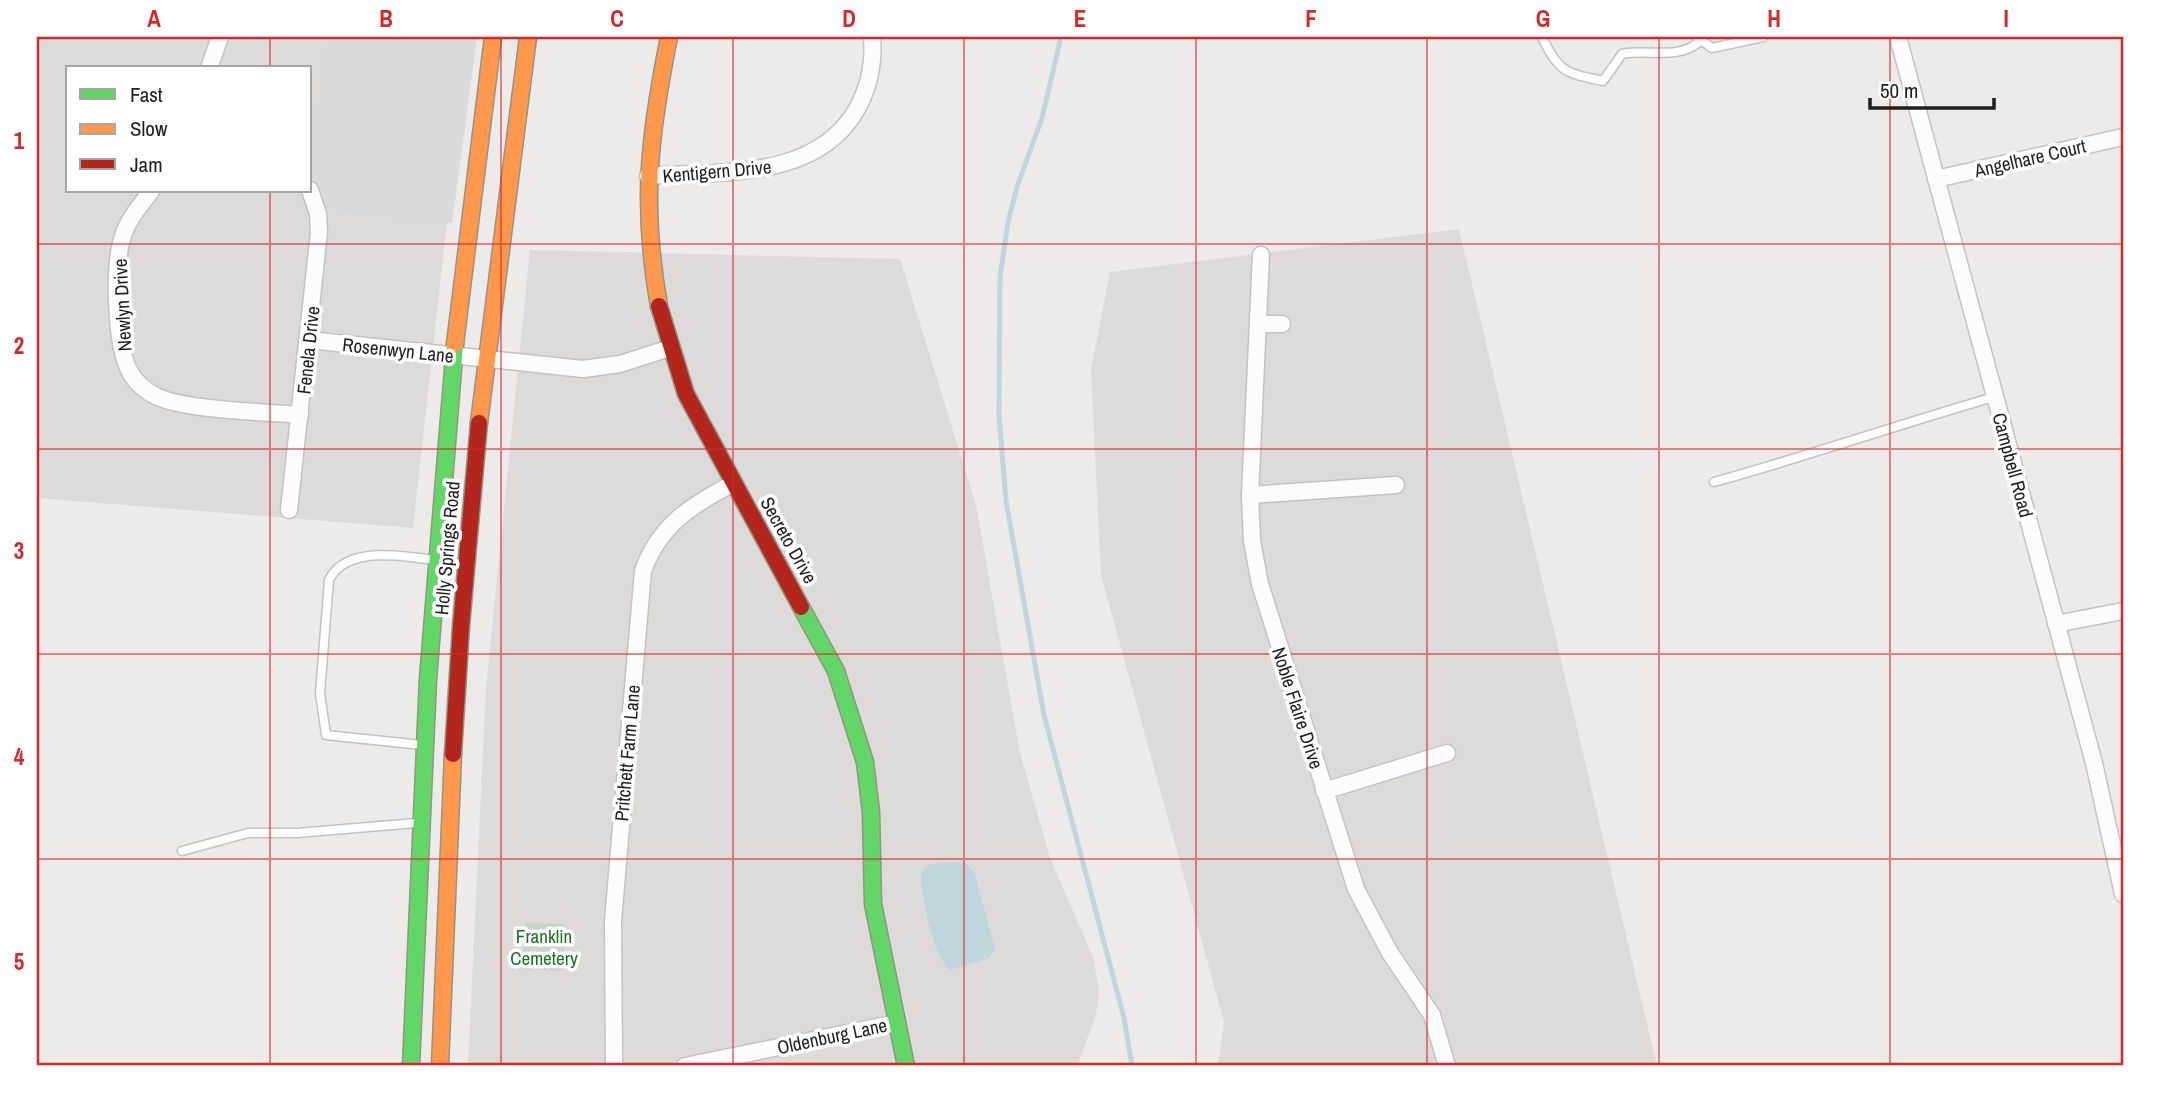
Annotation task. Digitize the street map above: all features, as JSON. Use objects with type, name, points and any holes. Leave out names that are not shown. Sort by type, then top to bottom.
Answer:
[{"type":"main road","name":"Holly Springs Road","points":[[411,1066],[419,823],[436,561],[453,356],[493,37]]},
{"type":"main road","name":"Holly Springs Road","points":[[440,1066],[448,848],[466,564],[487,359],[528,37]]},
{"type":"main road","name":"Secreto Drive","points":[[669,37],[652,123],[648,176],[655,275],[667,349],[686,394],[835,671],[857,730],[869,786],[873,904],[906,1066]]},
{"type":"street","points":[[210,66],[220,37]]},
{"type":"street","name":"Kentigern Drive","points":[[648,176],[777,166],[814,153],[842,130],[860,104],[871,69],[872,37]]},
{"type":"street","name":"Campbell Road","points":[[1898,37],[2094,763],[2123,894]]},
{"type":"street","name":"Angelhare Court","points":[[1936,179],[2123,137]]},
{"type":"street","name":"Newlyn Drive","points":[[150,192],[130,219],[119,253],[122,349],[131,373],[146,390],[167,401],[300,415]]},
{"type":"street","name":"Fenela Drive","points":[[289,510],[320,232],[318,214],[311,192]]},
{"type":"street","name":"Noble Flaire Drive","points":[[1261,256],[1250,495],[1252,541],[1262,592],[1356,889],[1383,943],[1432,1015],[1439,1030],[1447,1066]]},
{"type":"street","points":[[1259,324],[1282,324]]},
{"type":"street","name":"Rosenwyn Lane","points":[[309,340],[583,369],[620,364],[667,349]]},
{"type":"street","name":"Pritchett Farm Lane","points":[[614,1066],[613,921],[643,571],[655,543],[675,520],[734,483]]},
{"type":"street","points":[[1250,495],[1396,485]]},
{"type":"street","points":[[2056,624],[2123,611]]},
{"type":"street","points":[[1324,792],[1447,753]]},
{"type":"street","name":"Oldenburg Lane","points":[[685,1066],[897,1023]]},
{"type":"lane","points":[[1542,37],[1552,58],[1565,73],[1603,80],[1622,54],[1673,53],[1692,48],[1698,39],[1712,48],[1741,39],[1763,37]]},
{"type":"lane","points":[[1714,482],[1795,460],[1874,431],[1994,397]]},
{"type":"lane","points":[[423,745],[326,735],[320,693],[328,580],[334,569],[345,561],[373,555],[466,564]]},
{"type":"lane","points":[[182,851],[248,833],[297,833],[419,823]]},
{"type":"shaded area","points":[[37,37],[327,37],[312,152],[312,66],[66,66],[66,192],[312,192],[312,162],[326,183],[337,215],[447,222],[413,528],[37,498]]},
{"type":"shaded area","points":[[327,37],[477,37],[452,223],[337,215],[325,183],[312,162]]},
{"type":"shaded area","points":[[1459,229],[1657,1066],[1218,1066],[1224,1022],[1101,575],[1091,370],[1110,272]]},
{"type":"shaded area","points":[[530,250],[900,259],[976,505],[1020,753],[1050,858],[1093,957],[1099,991],[1096,1015],[1077,1066],[468,1066],[486,688]]},
{"type":"green space","name":"Franklin Cemetery","points":[[525,923],[565,924],[563,971],[522,969]]},
{"type":"water","points":[[964,862],[974,872],[995,949],[989,958],[949,970],[933,938],[923,897],[921,874],[930,864]]},
{"type":"waterway","points":[[1061,37],[1042,118],[1017,187],[1008,222],[1000,277],[999,415],[1006,501],[1044,715],[1124,1018],[1132,1066]]},
{"type":"traffic: fast","points":[[411,1066],[428,679],[455,344]]},
{"type":"traffic: fast","points":[[801,607],[836,671],[865,762],[871,812],[873,904],[906,1066]]},
{"type":"traffic: slow","points":[[455,344],[493,37]]},
{"type":"traffic: slow","points":[[479,423],[528,37]]},
{"type":"traffic: slow","points":[[659,306],[650,235],[650,171],[656,107],[669,37]]},
{"type":"traffic: slow","points":[[440,1066],[453,754]]},
{"type":"traffic: jam","points":[[659,306],[686,394],[801,607]]},
{"type":"traffic: jam","points":[[453,754],[479,423]]}]
